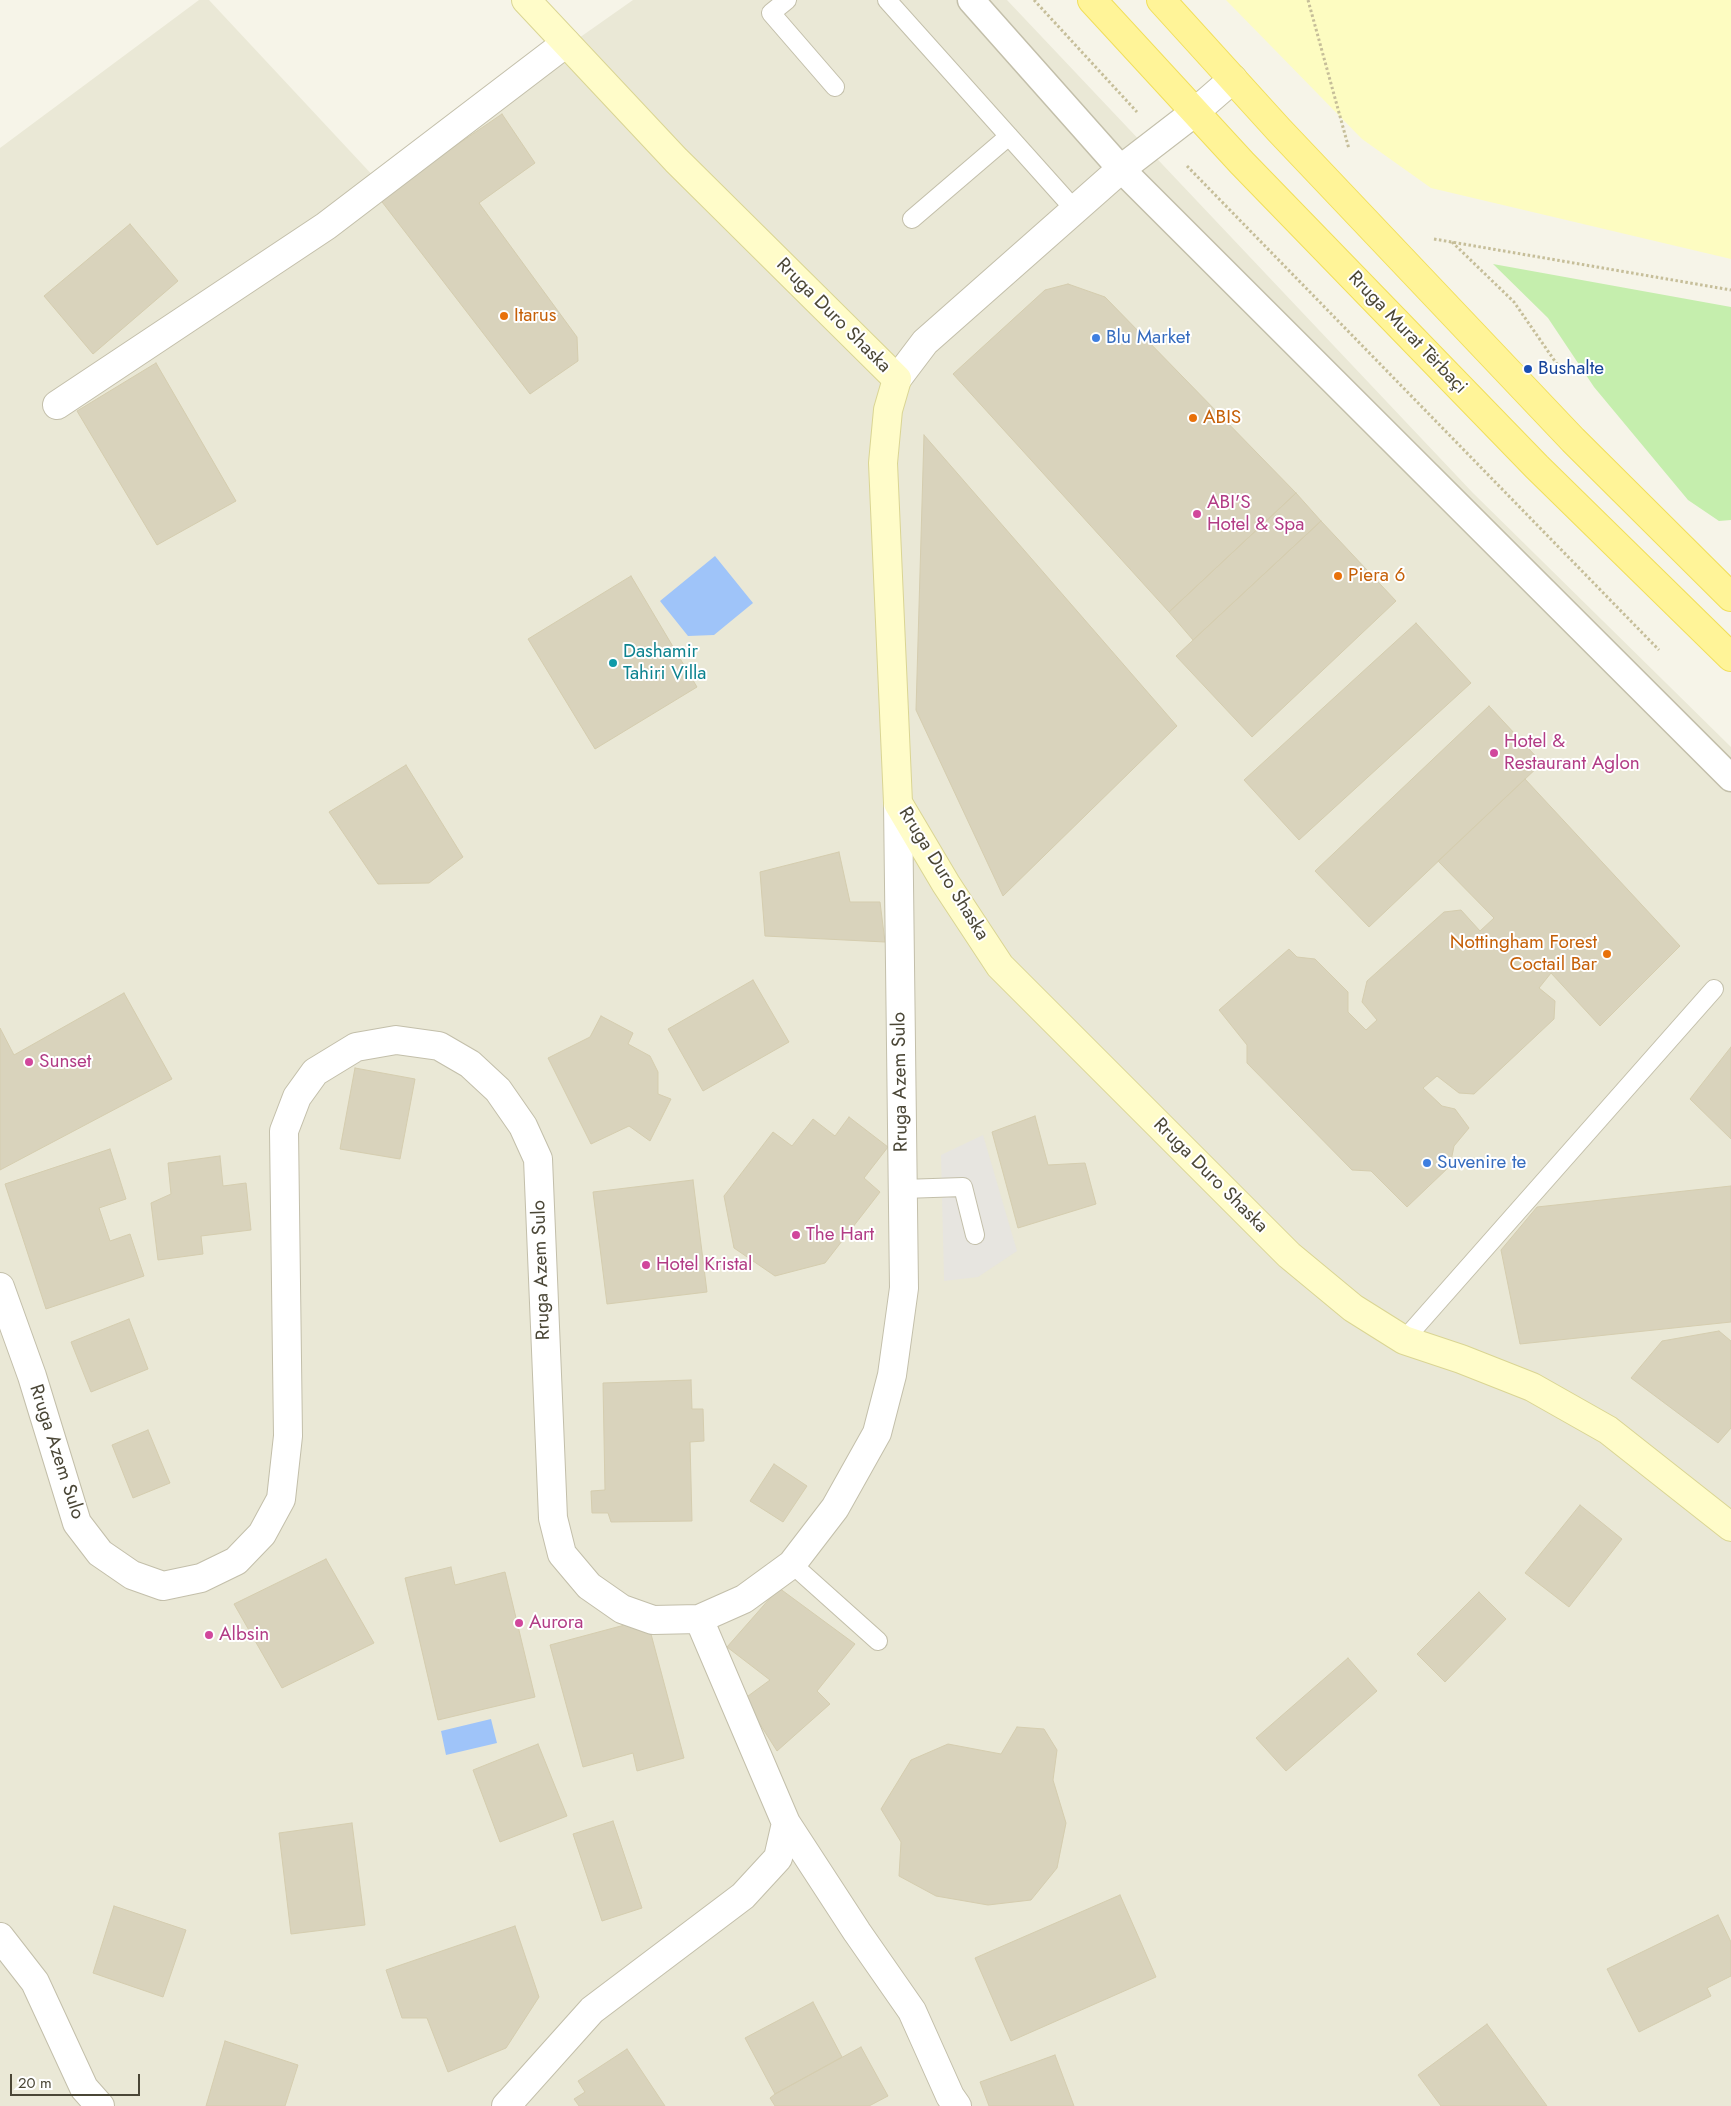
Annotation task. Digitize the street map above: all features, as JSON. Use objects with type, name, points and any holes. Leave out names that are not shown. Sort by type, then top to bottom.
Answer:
[{"type":"main road","name":"Rruga Duro Shaska","points":[[526,0],[676,160],[897,379],[888,410],[883,463],[898,803],[946,884],[1000,966],[1289,1255],[1353,1308],[1404,1340],[1461,1359],[1532,1387],[1608,1430],[1731,1527]]},
{"type":"main road","name":"Rruga Murat Tërbaçi","points":[[1092,0],[1242,163],[1537,467],[1731,658]]},
{"type":"main road","points":[[1161,0],[1371,228],[1573,440],[1731,597]]},
{"type":"street","points":[[971,0],[1121,170],[1731,778]]},
{"type":"street","points":[[57,405],[326,226],[566,43]]},
{"type":"street","points":[[897,379],[925,342],[1121,170],[1195,112],[1233,79]]},
{"type":"street","name":"Rruga Azem Sulo","points":[[0,1287],[32,1376],[77,1523],[100,1553],[132,1575],[163,1586],[201,1578],[236,1561],[262,1534],[280,1499],[288,1436],[284,1131],[297,1097],[315,1072],[356,1048],[396,1040],[439,1046],[470,1064],[498,1090],[523,1126],[538,1158],[553,1518],[562,1554],[589,1586],[622,1609],[653,1620],[699,1619],[744,1599],[792,1564],[835,1508],[877,1433],[892,1375],[904,1288],[898,803]]},
{"type":"street","points":[[699,1619],[786,1822],[857,1932],[912,2011],[950,2096],[957,2106]]},
{"type":"street","points":[[506,2106],[592,2010],[743,1896],[778,1858],[786,1822]]},
{"type":"street","points":[[0,1937],[35,1982],[84,2088],[100,2106]]},
{"type":"lane","points":[[788,0],[771,13],[835,87]]},
{"type":"lane","points":[[887,0],[1075,210]]},
{"type":"lane","points":[[912,219],[1009,136]]},
{"type":"lane","points":[[1404,1340],[1714,989]]},
{"type":"lane","points":[[903,1189],[963,1187],[975,1235]]},
{"type":"lane","points":[[792,1564],[878,1641]]},
{"type":"path","points":[[1034,0],[1161,138],[1662,654]]},
{"type":"path","points":[[1308,0],[1350,152]]},
{"type":"path","points":[[1371,228],[1731,290]]},
{"type":"shaded area","points":[[199,0],[209,0],[377,180],[633,0],[1007,0],[1473,493],[1731,747],[1731,2106],[0,2106],[0,148]]},
{"type":"shaded area","points":[[1493,264],[1731,307],[1731,520],[1719,521],[1688,500],[1594,387],[1548,318]]},
{"type":"shaded area","points":[[983,1135],[1017,1251],[978,1277],[944,1281],[941,1155]]},
{"type":"sand","points":[[1226,0],[1731,0],[1731,259],[1431,188],[1362,139]]},
{"type":"water","points":[[715,556],[753,603],[714,635],[688,636],[660,601]]},
{"type":"water","points":[[491,1719],[497,1743],[446,1755],[441,1731]]},
{"type":"building","points":[[502,114],[535,163],[479,203],[577,337],[578,361],[530,394],[379,198]]},
{"type":"building","points":[[130,224],[178,281],[93,354],[44,296]]},
{"type":"building","points":[[1068,284],[1105,297],[1296,493],[1169,612],[953,374],[1045,290]]},
{"type":"building","points":[[156,363],[236,501],[157,545],[77,411]]},
{"type":"building","points":[[924,435],[1177,726],[1003,896],[916,710]]},
{"type":"building","points":[[1296,493],[1321,521],[1193,640],[1169,612]]},
{"type":"building","points":[[1321,521],[1396,601],[1252,737],[1176,656]]},
{"type":"building","name":"Dashamir Tahiri Villa","points":[[631,576],[697,687],[595,749],[528,639]]},
{"type":"building","points":[[1416,623],[1471,683],[1299,840],[1244,780]]},
{"type":"building","points":[[1489,706],[1542,763],[1369,927],[1315,871]]},
{"type":"building","points":[[406,765],[463,857],[429,883],[378,884],[329,812]]},
{"type":"building","points":[[1525,779],[1680,946],[1600,1026],[1551,973],[1539,988],[1555,1001],[1554,1019],[1474,1094],[1459,1093],[1437,1076],[1423,1088],[1442,1106],[1455,1109],[1469,1128],[1454,1146],[1450,1166],[1407,1207],[1371,1171],[1352,1170],[1247,1063],[1247,1045],[1219,1010],[1289,949],[1297,957],[1315,959],[1348,992],[1348,1012],[1366,1030],[1377,1020],[1362,1002],[1367,981],[1444,912],[1461,910],[1480,931],[1494,918],[1438,861]]},
{"type":"building","points":[[839,852],[850,902],[880,902],[885,942],[765,936],[760,872]]},
{"type":"building","points":[[753,980],[789,1042],[703,1091],[668,1029]]},
{"type":"building","points":[[124,993],[172,1079],[0,1170],[0,1028],[14,1055]]},
{"type":"building","points":[[601,1016],[633,1033],[628,1044],[650,1056],[658,1072],[658,1094],[671,1099],[650,1141],[629,1126],[591,1144],[548,1058],[590,1037]]},
{"type":"building","points":[[1731,1047],[1731,1139],[1690,1099]]},
{"type":"building","points":[[355,1068],[415,1079],[400,1159],[340,1149]]},
{"type":"building","points":[[1035,1116],[1048,1165],[1085,1163],[1096,1204],[1018,1228],[992,1132]]},
{"type":"building","points":[[849,1117],[888,1147],[864,1178],[880,1192],[825,1263],[775,1276],[734,1248],[724,1196],[773,1132],[792,1146],[813,1119],[835,1136]]},
{"type":"building","points":[[110,1149],[126,1199],[99,1208],[110,1241],[130,1234],[144,1276],[46,1309],[5,1184]]},
{"type":"building","points":[[220,1156],[223,1186],[246,1183],[251,1230],[201,1236],[203,1254],[158,1260],[151,1203],[171,1194],[168,1163]]},
{"type":"building","points":[[693,1180],[707,1292],[607,1304],[593,1192]]},
{"type":"building","points":[[1731,1186],[1731,1322],[1520,1344],[1501,1250],[1537,1207]]},
{"type":"building","points":[[129,1319],[148,1369],[91,1392],[71,1342]]},
{"type":"building","points":[[1719,1331],[1731,1341],[1731,1428],[1718,1443],[1631,1378],[1662,1341]]},
{"type":"building","points":[[691,1380],[692,1409],[703,1409],[704,1441],[690,1442],[692,1521],[611,1522],[608,1513],[592,1513],[591,1491],[605,1490],[603,1383]]},
{"type":"building","points":[[148,1430],[170,1483],[133,1498],[112,1445]]},
{"type":"building","points":[[774,1464],[807,1486],[783,1522],[750,1501]]},
{"type":"building","points":[[1580,1505],[1622,1539],[1569,1607],[1525,1573]]},
{"type":"building","points":[[326,1559],[374,1643],[282,1688],[234,1604]]},
{"type":"building","points":[[451,1567],[455,1585],[505,1572],[535,1697],[438,1720],[405,1578]]},
{"type":"building","points":[[779,1588],[855,1644],[817,1691],[830,1704],[777,1751],[744,1699],[770,1680],[727,1647]]},
{"type":"building","points":[[1479,1592],[1506,1619],[1445,1682],[1417,1654]]},
{"type":"building","points":[[647,1619],[684,1758],[637,1771],[633,1753],[583,1767],[550,1645]]},
{"type":"building","points":[[1348,1658],[1377,1691],[1286,1771],[1256,1738]]},
{"type":"building","points":[[1017,1727],[1044,1729],[1057,1750],[1053,1780],[1066,1823],[1057,1868],[1031,1900],[988,1905],[936,1896],[899,1876],[901,1842],[881,1809],[911,1760],[948,1744],[1001,1754]]},
{"type":"building","points":[[538,1744],[567,1816],[500,1842],[473,1770]]},
{"type":"building","points":[[613,1821],[642,1908],[602,1921],[573,1834]]},
{"type":"building","points":[[352,1823],[365,1925],[291,1934],[279,1833]]},
{"type":"building","points":[[1120,1895],[1156,1977],[1011,2041],[975,1958]]},
{"type":"building","points":[[114,1906],[186,1930],[163,1997],[93,1973]]},
{"type":"building","points":[[1718,1915],[1731,1942],[1731,1976],[1707,1988],[1711,1996],[1639,2032],[1607,1969]]},
{"type":"building","points":[[515,1926],[539,1997],[506,2048],[448,2072],[427,2018],[402,2018],[386,1970]]},
{"type":"building","points":[[813,2002],[842,2057],[775,2094],[745,2038]]},
{"type":"building","points":[[1487,2024],[1547,2106],[1441,2106],[1418,2075]]},
{"type":"building","points":[[225,2041],[298,2065],[285,2106],[206,2106]]},
{"type":"building","points":[[861,2047],[888,2096],[869,2106],[775,2106],[770,2098],[775,2094]]},
{"type":"building","points":[[627,2049],[665,2106],[579,2106],[574,2099],[585,2092],[578,2081]]},
{"type":"building","points":[[1055,2055],[1074,2106],[989,2106],[980,2082]]},
{"type":"place","name":"Itarus","points":[[504,316]]},
{"type":"place","name":"Blu Market","points":[[1096,338]]},
{"type":"place","name":"Bushalte","points":[[1528,369]]},
{"type":"place","name":"ABIS","points":[[1193,418]]},
{"type":"place","name":"ABI'S Hotel & Spa","points":[[1197,514]]},
{"type":"place","name":"Piera 6","points":[[1338,576]]},
{"type":"place","name":"Dashamir Tahiri Villa","points":[[613,663]]},
{"type":"place","name":"Hotel & Restaurant Aglon","points":[[1494,753]]},
{"type":"place","name":"Nottingham Forest Coctail Bar","points":[[1607,954]]},
{"type":"place","name":"Sunset","points":[[29,1062]]},
{"type":"place","name":"Suvenire te","points":[[1427,1163]]},
{"type":"place","name":"The Hart","points":[[796,1235]]},
{"type":"place","name":"Hotel Kristal","points":[[646,1265]]},
{"type":"place","name":"Aurora","points":[[519,1623]]},
{"type":"place","name":"Albsin","points":[[209,1635]]}]
